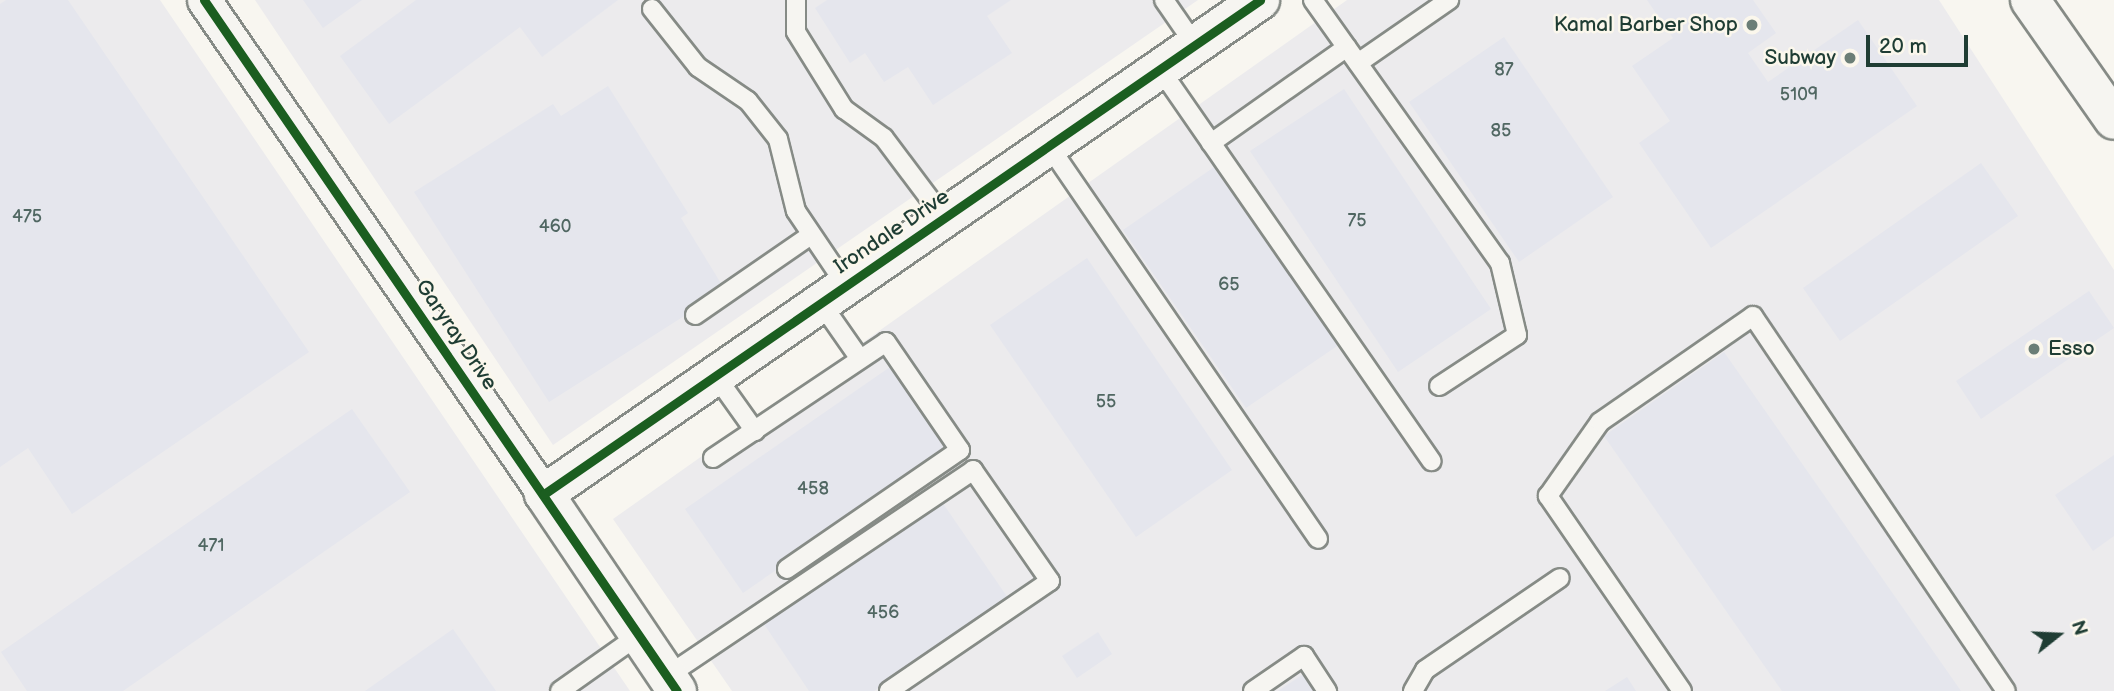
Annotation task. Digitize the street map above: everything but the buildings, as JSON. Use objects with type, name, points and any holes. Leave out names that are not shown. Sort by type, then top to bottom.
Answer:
[{"type":"street","name":"Garyray Drive","points":[[204,0],[672,684]]},
{"type":"street","name":"Irondale Drive","points":[[544,494],[1260,0]]},
{"type":"street","points":[[2030,0],[2114,120]]},
{"type":"lane","points":[[796,0],[796,32],[844,109],[884,138],[944,218]]},
{"type":"lane","points":[[1164,0],[1195,45]]},
{"type":"lane","points":[[1313,0],[1500,263],[1517,335],[1439,386]]},
{"type":"lane","points":[[1358,63],[1449,0]]},
{"type":"lane","points":[[652,9],[698,68],[748,101],[778,139],[796,211],[811,235],[860,359]]},
{"type":"lane","points":[[1211,143],[1347,47]]},
{"type":"lane","points":[[1160,69],[1431,461]]},
{"type":"lane","points":[[1049,146],[1318,539]]},
{"type":"lane","points":[[695,315],[811,235]]},
{"type":"lane","points":[[1682,691],[1548,496],[1600,422],[1753,316],[2007,691]]},
{"type":"lane","points":[[713,458],[886,342],[960,450],[787,569]]},
{"type":"lane","points":[[715,376],[755,431]]},
{"type":"lane","points":[[672,684],[973,470],[1050,581],[889,691]]},
{"type":"lane","points":[[1413,691],[1425,670],[1560,578]]},
{"type":"lane","points":[[561,691],[639,635]]},
{"type":"lane","points":[[1253,691],[1304,656],[1327,691]]},
{"type":"shaded area","points":[[0,0],[160,0],[630,691],[0,691]]},
{"type":"shaded area","points":[[255,0],[1198,0],[553,445]]},
{"type":"shaded area","points":[[1347,0],[1939,0],[2114,270],[2114,691],[732,691],[613,519]]},
{"type":"cycle path","points":[[204,0],[677,691]]},
{"type":"cycle path","points":[[544,494],[1260,0]]},
{"type":"place","name":"Kamal Barber Shop","points":[[1752,25]]},
{"type":"place","name":"Subway","points":[[1850,58]]},
{"type":"place","name":"Esso","points":[[2034,349]]}]
